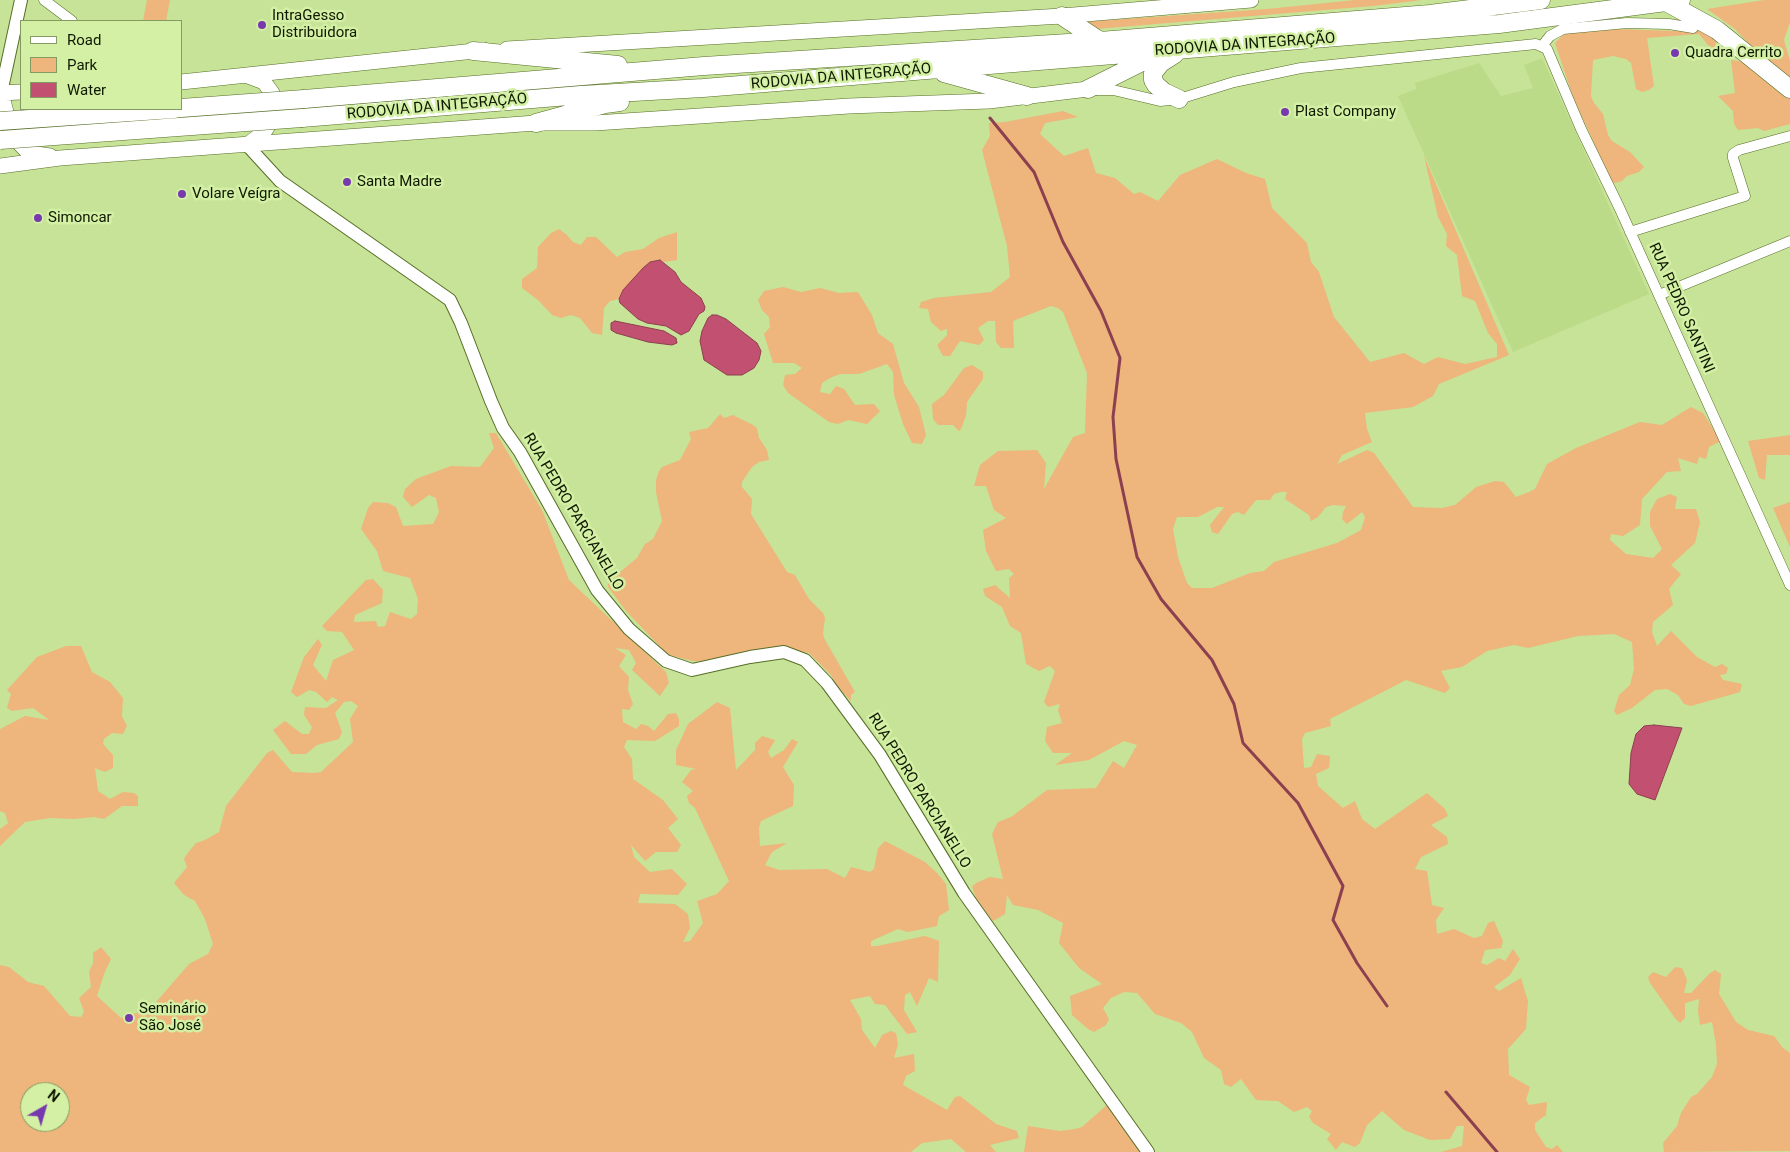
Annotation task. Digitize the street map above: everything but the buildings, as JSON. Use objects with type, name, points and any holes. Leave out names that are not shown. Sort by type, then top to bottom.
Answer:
[{"type":"highway","points":[[1444,12],[1465,0]]},
{"type":"highway","name":"RODOVIA DA INTEGRAÇÃO","points":[[182,108],[673,69],[1100,41],[1444,12],[1542,0]]},
{"type":"highway","points":[[1674,1],[1717,30],[1790,89]]},
{"type":"highway","name":"RODOVIA DA INTEGRAÇÃO","points":[[0,140],[580,95],[703,88],[1181,50],[1506,23],[1674,1]]},
{"type":"highway","points":[[1062,16],[1100,41]]},
{"type":"highway","points":[[1179,99],[1164,92],[1156,85],[1153,73],[1161,63],[1181,50]]},
{"type":"highway","points":[[473,51],[673,69]]},
{"type":"highway","points":[[1088,89],[1163,51]]},
{"type":"highway","points":[[932,70],[1027,96]]},
{"type":"highway","points":[[536,123],[605,104],[703,88]]},
{"type":"highway","points":[[0,121],[160,110]]},
{"type":"main road","points":[[182,82],[473,51],[1062,16],[1252,0]]},
{"type":"main road","points":[[247,75],[264,82],[272,93],[274,104],[273,118],[264,132],[247,145]]},
{"type":"main road","points":[[0,166],[60,158],[536,123],[595,123],[849,106],[990,101],[1088,89]]},
{"type":"main road","points":[[20,92],[1,93],[11,131],[20,144],[30,153],[60,158]]},
{"type":"street","points":[[1,93],[21,0]]},
{"type":"street","points":[[44,0],[71,20]]},
{"type":"street","points":[[1088,89],[1113,90],[1160,101],[1179,99],[1234,82],[1301,68],[1536,44],[1542,46],[1550,36],[1563,29],[1627,23],[1669,24],[1692,28]]},
{"type":"street","name":"RUA PEDRO SANTINI","points":[[1542,46],[1547,49],[1581,129],[1659,295],[1790,585]]},
{"type":"street","points":[[1630,232],[1745,196],[1733,154],[1739,150],[1790,136]]},
{"type":"street","name":"RUA PEDRO PARCIANELLO","points":[[247,145],[280,181],[450,300],[504,428],[520,452],[597,590],[629,629],[666,661],[692,670],[750,657],[784,652],[805,660],[827,683],[880,755],[964,893],[1148,1152]]},
{"type":"street","points":[[1659,295],[1790,242]]},
{"type":"shaded area","points":[[1542,58],[1649,294],[1513,352],[1398,96],[1416,89],[1415,83],[1479,63],[1501,96],[1533,88],[1524,65]]},
{"type":"green space","points":[[147,0],[170,0],[166,20],[143,20]]},
{"type":"green space","points":[[1355,0],[1422,0],[1373,6],[1096,29],[1081,22],[1267,9]]},
{"type":"green space","points":[[1764,0],[1790,0],[1790,22],[1784,40],[1790,61],[1790,82],[1735,29],[1707,9]]},
{"type":"green space","points":[[1676,19],[1701,25],[1715,38],[1717,46],[1713,48],[1708,45],[1699,34],[1647,38],[1654,86],[1649,90],[1642,92],[1636,89],[1631,63],[1626,59],[1613,56],[1593,60],[1591,96],[1603,114],[1608,135],[1612,141],[1630,152],[1644,167],[1639,172],[1627,176],[1622,181],[1609,182],[1591,136],[1574,100],[1555,43],[1563,35],[1571,32],[1614,29],[1677,31]]},
{"type":"green space","points":[[1731,60],[1745,62],[1790,96],[1790,124],[1764,131],[1758,128],[1738,130],[1734,124],[1733,111],[1718,96],[1735,93]]},
{"type":"green space","points":[[1063,111],[1078,117],[1045,123],[1040,134],[1064,156],[1088,148],[1096,173],[1115,178],[1134,194],[1140,192],[1158,201],[1180,175],[1217,159],[1246,173],[1265,179],[1272,208],[1307,243],[1311,262],[1319,272],[1334,317],[1370,362],[1404,353],[1424,364],[1438,357],[1465,364],[1497,357],[1497,344],[1488,333],[1475,301],[1462,296],[1457,255],[1446,246],[1447,234],[1438,217],[1424,156],[1509,355],[1439,384],[1433,396],[1413,407],[1365,413],[1367,429],[1372,442],[1342,455],[1337,464],[1367,450],[1374,453],[1413,507],[1442,508],[1455,505],[1476,487],[1495,481],[1504,482],[1516,497],[1535,489],[1547,464],[1576,448],[1640,422],[1662,425],[1691,407],[1703,413],[1721,441],[1709,447],[1706,459],[1699,457],[1697,464],[1678,458],[1681,471],[1667,472],[1642,499],[1640,525],[1623,536],[1611,534],[1610,540],[1626,554],[1653,558],[1662,549],[1650,526],[1650,512],[1657,499],[1670,494],[1677,497],[1675,509],[1696,509],[1700,522],[1695,543],[1671,565],[1681,574],[1669,589],[1673,605],[1653,622],[1652,632],[1657,646],[1671,631],[1697,657],[1715,667],[1722,664],[1728,668],[1726,674],[1720,675],[1723,680],[1742,684],[1740,692],[1691,706],[1684,704],[1678,695],[1667,689],[1655,690],[1632,708],[1617,715],[1614,711],[1619,695],[1630,685],[1634,669],[1632,642],[1614,634],[1578,636],[1528,648],[1514,645],[1487,651],[1462,667],[1441,671],[1450,688],[1445,693],[1406,680],[1330,719],[1331,726],[1305,733],[1302,739],[1304,768],[1311,767],[1317,754],[1330,756],[1329,768],[1316,774],[1318,786],[1343,808],[1355,801],[1362,819],[1375,829],[1427,793],[1445,809],[1448,816],[1431,825],[1447,837],[1448,844],[1421,857],[1415,869],[1427,871],[1432,905],[1444,908],[1436,920],[1437,934],[1454,929],[1474,938],[1482,936],[1488,923],[1494,921],[1503,941],[1501,948],[1485,950],[1481,963],[1487,965],[1499,958],[1505,961],[1513,949],[1520,959],[1510,975],[1494,987],[1499,991],[1521,978],[1528,1001],[1526,1029],[1508,1049],[1509,1075],[1530,1087],[1526,1100],[1529,1105],[1547,1102],[1546,1115],[1535,1123],[1535,1130],[1546,1147],[1552,1149],[1557,1145],[1563,1152],[1441,1152],[1462,1146],[1464,1126],[1457,1126],[1450,1139],[1430,1140],[1404,1130],[1382,1111],[1367,1125],[1360,1143],[1355,1147],[1342,1142],[1336,1150],[1327,1139],[1331,1134],[1313,1123],[1309,1117],[1312,1111],[1307,1107],[1294,1112],[1278,1101],[1256,1100],[1241,1079],[1231,1087],[1224,1084],[1221,1070],[1204,1058],[1192,1032],[1181,1023],[1155,1014],[1137,993],[1124,992],[1111,998],[1103,1008],[1109,1019],[1106,1025],[1094,1032],[1088,1029],[1072,1015],[1070,996],[1102,984],[1079,968],[1059,943],[1063,923],[1038,910],[1013,905],[1007,895],[1005,914],[993,921],[976,899],[972,886],[990,877],[1003,879],[992,834],[998,822],[1011,817],[1047,790],[1096,788],[1113,761],[1124,768],[1137,745],[1124,741],[1089,760],[1055,765],[1072,753],[1053,753],[1045,741],[1047,727],[1062,723],[1058,710],[1060,704],[1048,707],[1044,702],[1055,671],[1050,666],[1039,671],[1026,664],[1021,633],[1010,626],[1002,607],[985,596],[983,589],[995,585],[1010,598],[1009,578],[1014,574],[1009,569],[996,571],[986,551],[983,530],[1006,518],[994,510],[986,486],[974,486],[980,465],[998,451],[1037,450],[1046,463],[1044,489],[1073,437],[1085,433],[1087,373],[1063,312],[1051,306],[1013,321],[1014,348],[1001,348],[996,342],[995,321],[988,321],[978,328],[984,340],[979,345],[960,341],[950,356],[943,356],[937,345],[947,335],[947,329],[941,331],[931,322],[928,309],[919,308],[921,302],[934,298],[991,292],[1010,277],[1007,246],[982,150],[990,136],[989,123],[1005,122]],"holes":[[[1287,492],[1285,499],[1309,515],[1311,521],[1318,517],[1326,507],[1333,505],[1346,506],[1342,519],[1347,524],[1362,512],[1365,517],[1361,530],[1337,543],[1274,562],[1264,571],[1250,573],[1212,588],[1192,588],[1187,583],[1178,557],[1173,529],[1177,517],[1198,517],[1217,507],[1224,507],[1210,525],[1212,532],[1218,534],[1232,514],[1238,512],[1244,515],[1256,500],[1270,500],[1274,494]]]},
{"type":"green space","points":[[559,229],[573,242],[581,245],[587,237],[596,237],[617,257],[625,252],[643,249],[659,238],[677,232],[677,260],[664,262],[660,260],[623,290],[619,299],[610,301],[604,308],[602,335],[592,333],[580,318],[571,315],[561,318],[552,315],[538,300],[522,288],[522,279],[537,268],[538,247],[551,233]]},
{"type":"green space","points":[[783,287],[801,292],[820,288],[839,293],[858,292],[872,315],[878,333],[893,344],[904,383],[919,407],[926,435],[922,444],[912,443],[903,424],[894,395],[893,372],[887,364],[859,374],[840,374],[822,383],[820,392],[830,394],[836,386],[844,389],[855,405],[874,404],[880,411],[867,424],[848,420],[838,424],[829,422],[788,393],[783,385],[785,375],[795,374],[802,368],[794,363],[773,363],[764,334],[770,327],[769,317],[762,310],[758,300],[764,291]]},
{"type":"green space","points":[[972,365],[983,372],[983,379],[967,402],[966,416],[961,429],[959,431],[953,425],[938,425],[933,419],[932,404],[944,395],[964,368]]},
{"type":"green space","points":[[720,414],[724,418],[733,415],[757,428],[759,438],[767,450],[769,460],[759,462],[752,467],[742,482],[742,487],[752,499],[751,514],[787,572],[795,575],[809,599],[823,613],[825,618],[824,638],[855,692],[851,695],[851,701],[837,686],[831,675],[809,653],[784,648],[710,662],[693,661],[668,655],[626,611],[608,587],[608,582],[637,558],[645,544],[653,539],[662,521],[656,492],[656,480],[659,471],[662,467],[680,460],[691,439],[689,432],[708,428]]},
{"type":"green space","points":[[489,433],[496,433],[542,510],[569,580],[666,672],[669,683],[660,696],[632,670],[636,663],[629,650],[615,648],[626,655],[619,666],[629,677],[628,690],[633,704],[629,710],[622,709],[623,722],[636,729],[641,724],[648,726],[654,731],[668,714],[676,713],[679,719],[679,726],[655,741],[627,740],[624,747],[632,759],[633,779],[663,800],[678,819],[668,828],[681,845],[677,852],[656,852],[645,861],[631,845],[634,857],[650,872],[672,869],[687,884],[678,895],[640,894],[638,903],[675,904],[688,914],[690,928],[683,942],[690,941],[703,923],[697,901],[717,894],[729,881],[695,808],[689,803],[687,796],[693,791],[682,782],[691,770],[696,769],[676,765],[676,750],[688,724],[717,702],[730,708],[736,770],[755,750],[755,743],[762,736],[775,740],[768,752],[771,758],[784,750],[792,739],[798,742],[783,767],[794,785],[793,806],[761,821],[759,828],[760,846],[787,843],[772,852],[765,865],[779,870],[827,869],[845,878],[851,867],[870,872],[874,869],[878,848],[885,841],[925,862],[938,874],[946,884],[949,910],[939,916],[937,926],[908,932],[898,929],[871,941],[871,946],[877,946],[925,936],[939,941],[938,982],[929,978],[917,1006],[910,992],[905,995],[904,1010],[917,1032],[907,1034],[885,1005],[875,1004],[870,996],[850,1000],[861,1019],[862,1030],[875,1048],[882,1035],[891,1031],[896,1033],[898,1044],[894,1058],[914,1054],[915,1071],[906,1076],[903,1085],[947,1110],[955,1097],[960,1096],[996,1124],[1017,1131],[1019,1138],[990,1145],[996,1152],[966,1152],[951,1139],[922,1143],[911,1152],[0,1152],[0,965],[9,967],[28,982],[44,986],[70,1016],[81,1017],[84,1012],[79,998],[91,987],[89,972],[93,963],[93,953],[101,947],[111,959],[97,996],[121,1018],[151,1008],[189,964],[208,954],[213,944],[205,919],[195,901],[184,895],[174,883],[187,867],[184,859],[187,854],[196,843],[219,832],[226,806],[267,753],[273,750],[292,772],[314,773],[321,772],[353,742],[350,719],[358,706],[351,701],[344,702],[335,713],[342,732],[339,739],[317,745],[306,754],[291,754],[273,730],[285,721],[302,734],[309,734],[312,727],[304,715],[305,707],[326,708],[338,700],[332,697],[327,702],[316,692],[309,690],[297,697],[291,692],[304,657],[318,639],[322,645],[313,665],[326,681],[333,660],[354,650],[342,632],[327,631],[322,626],[366,580],[373,579],[383,590],[382,603],[355,615],[354,622],[376,621],[378,627],[385,626],[390,612],[411,619],[417,614],[418,599],[410,578],[383,571],[377,551],[361,529],[368,508],[373,502],[388,503],[396,507],[403,526],[433,524],[439,512],[436,498],[429,495],[412,507],[403,497],[405,489],[416,479],[451,466],[480,467],[494,448]]},
{"type":"green space","points":[[1790,435],[1790,455],[1767,455],[1765,480],[1759,478],[1748,441]]},
{"type":"green space","points":[[1790,502],[1790,547],[1773,508]]},
{"type":"green space","points":[[66,646],[81,646],[92,672],[110,682],[123,698],[122,716],[127,726],[123,734],[112,733],[104,739],[103,744],[113,755],[113,768],[105,772],[95,768],[98,791],[110,799],[123,792],[134,793],[138,796],[138,806],[122,806],[104,819],[94,817],[74,819],[50,818],[25,822],[0,846],[0,829],[8,823],[5,813],[0,811],[0,729],[25,716],[49,720],[33,708],[12,711],[7,708],[11,694],[7,690],[37,657]]},
{"type":"green space","points":[[1675,967],[1682,968],[1687,980],[1684,993],[1691,993],[1715,970],[1721,974],[1719,994],[1736,1022],[1748,1030],[1774,1036],[1782,1047],[1790,1053],[1790,1151],[1664,1152],[1663,1143],[1677,1126],[1681,1113],[1691,1097],[1697,1094],[1712,1077],[1717,1064],[1712,1022],[1700,1025],[1699,999],[1685,1003],[1685,1018],[1680,1023],[1650,983],[1648,977],[1653,972],[1666,977]]},
{"type":"green space","points":[[1108,1104],[1141,1152],[1024,1152],[1028,1126],[1060,1131],[1075,1129],[1082,1127]]},
{"type":"water","points":[[660,260],[675,272],[681,282],[701,298],[705,307],[689,331],[681,335],[666,326],[647,323],[638,319],[620,303],[619,299],[623,290],[643,268],[650,262]]},
{"type":"water","points":[[712,315],[726,319],[757,343],[761,351],[759,360],[754,368],[742,375],[727,375],[704,360],[700,341],[708,318]]},
{"type":"water","points":[[615,321],[664,331],[676,338],[677,343],[672,345],[648,342],[616,333],[611,330],[611,323]]},
{"type":"water","points":[[1654,725],[1682,728],[1655,800],[1637,794],[1629,784],[1631,753],[1636,734],[1644,726]]},
{"type":"waterway","points":[[990,118],[1034,172],[1063,242],[1101,311],[1120,358],[1113,417],[1116,459],[1137,557],[1161,599],[1212,660],[1234,704],[1243,743],[1298,803],[1343,886],[1333,920],[1357,963],[1387,1006]]},
{"type":"waterway","points":[[1446,1092],[1497,1152]]},
{"type":"place","name":"IntraGesso Distribuidora","points":[[262,25]]},
{"type":"place","name":"Quadra Cerrito","points":[[1675,53]]},
{"type":"place","name":"Plast Company","points":[[1285,112]]},
{"type":"place","name":"Santa Madre","points":[[347,182]]},
{"type":"place","name":"Volare Veígra","points":[[182,194]]},
{"type":"place","name":"Simoncar","points":[[38,218]]},
{"type":"place","name":"Seminário São José","points":[[129,1018]]}]
